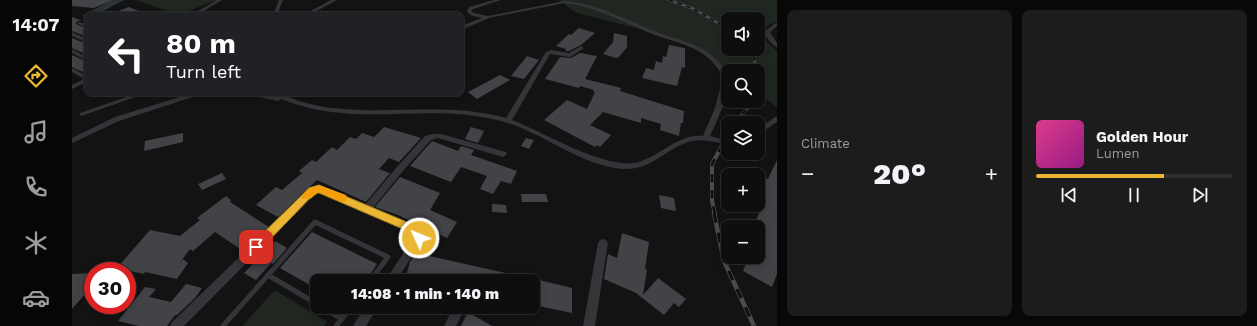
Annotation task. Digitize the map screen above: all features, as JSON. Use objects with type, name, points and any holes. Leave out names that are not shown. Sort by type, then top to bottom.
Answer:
[{"type":"street","points":[[198,12],[220,0]]},
{"type":"street","points":[[276,12],[281,0]]},
{"type":"street","points":[[311,12],[335,0]]},
{"type":"street","points":[[488,17],[472,14],[469,11],[471,8],[499,0]]},
{"type":"street","points":[[464,27],[488,17],[565,2],[576,2],[588,5],[655,33],[681,41],[703,52],[717,63],[726,77],[723,97],[716,118],[706,138]]},
{"type":"street","points":[[80,23],[84,25]]},
{"type":"street","points":[[777,24],[767,32],[771,40],[777,46]]},
{"type":"street","points":[[72,34],[84,40]]},
{"type":"street","points":[[508,120],[548,53],[551,52],[570,55],[581,48]]},
{"type":"street","points":[[72,51],[84,57]]},
{"type":"street","points":[[72,70],[84,77]]},
{"type":"street","points":[[72,87],[84,81]]},
{"type":"street","points":[[82,114],[135,96]]},
{"type":"street","points":[[72,141],[117,119],[190,96]]},
{"type":"street","points":[[266,96],[338,111],[442,111],[508,120],[572,150],[600,161],[624,166],[640,164],[652,160],[684,140],[706,138],[721,141]]},
{"type":"street","points":[[280,96],[293,101]]},
{"type":"street","points":[[765,128],[777,120]]},
{"type":"street","points":[[367,208],[399,170],[428,138],[432,136],[438,136],[503,154]]},
{"type":"street","points":[[176,326],[312,191],[319,189],[416,230],[419,234],[419,238],[395,274]]},
{"type":"street","points":[[589,326],[603,243]]},
{"type":"street","points":[[359,326],[367,314]]},
{"type":"street","points":[[450,326],[456,314]]},
{"type":"lane","points":[[223,326],[315,222],[388,257],[375,274]]},
{"type":"lane","points":[[268,275],[310,300]]},
{"type":"lane","points":[[334,314],[342,319]]},
{"type":"lane","points":[[336,326],[346,314]]},
{"type":"shaded area","points":[[136,0],[217,0],[186,12],[170,12]]},
{"type":"shaded area","points":[[558,0],[777,0],[777,21],[765,29],[765,12],[721,12],[721,56],[765,56],[765,40],[777,51],[777,107],[765,98],[765,64],[721,64],[721,67],[684,40],[577,13]]},
{"type":"shaded area","points":[[275,290],[310,312],[310,314],[314,314],[327,322],[324,326],[242,326]]},
{"type":"building","points":[[72,0],[113,0],[94,8],[72,6]]},
{"type":"building","points":[[129,7],[141,12],[115,12]]},
{"type":"building","points":[[72,17],[82,21],[77,21],[76,24],[84,28],[84,36],[72,31]]},
{"type":"building","points":[[579,28],[595,33],[581,45],[569,51],[565,51],[566,49],[556,46],[569,34],[571,35]]},
{"type":"building","points":[[614,33],[627,36],[627,47],[619,57],[616,58],[603,54],[613,42]]},
{"type":"building","points":[[72,38],[84,43],[84,54],[72,48]]},
{"type":"building","points":[[669,45],[685,48],[685,68],[682,67],[677,86],[642,78],[646,68],[654,70],[656,61],[662,63],[663,56],[666,57]]},
{"type":"building","points":[[580,53],[597,56],[585,79],[621,88],[620,91],[684,111],[683,123],[681,123],[679,136],[660,130],[661,124],[641,118],[641,123],[603,112],[590,125],[611,135],[600,147],[597,145],[595,147],[544,120],[567,100],[587,109],[595,92],[593,92],[594,90],[580,86],[579,88],[545,79],[560,57],[571,58]]},
{"type":"building","points":[[72,55],[84,61],[84,73],[72,67]]},
{"type":"building","points":[[527,56],[539,60],[524,79],[511,76]]},
{"type":"building","points":[[500,75],[510,80],[477,99],[468,92]]},
{"type":"building","points":[[384,127],[421,138],[399,162],[389,158],[379,169],[390,173],[366,202],[317,180],[278,217],[256,205],[276,187],[282,190],[302,173],[299,171],[312,160],[316,162],[332,147],[337,150],[350,137],[356,139],[362,133],[374,137]]},
{"type":"building","points":[[471,127],[484,131],[478,143],[465,139]]},
{"type":"building","points":[[183,133],[183,142],[144,151],[145,141]]},
{"type":"building","points":[[526,138],[534,140],[529,149],[521,146]]},
{"type":"building","points":[[432,141],[458,151],[461,146],[474,150],[471,155],[517,171],[511,184],[501,181],[493,194],[480,189],[487,176],[461,167],[451,182],[410,166]]},
{"type":"building","points":[[777,160],[777,274],[772,287],[743,271],[746,264],[765,264],[765,220],[756,220],[759,212],[765,212],[765,178],[768,179]]},
{"type":"building","points":[[222,173],[226,179],[202,190],[198,184]]},
{"type":"building","points":[[400,177],[440,193],[430,210],[457,222],[447,238],[398,215],[375,207]]},
{"type":"building","points":[[521,194],[546,194],[548,202],[522,202]]},
{"type":"building","points":[[659,195],[674,198],[676,211],[661,208]]},
{"type":"building","points":[[226,196],[231,200],[230,202],[269,227],[243,251],[215,232],[193,251],[190,249],[175,269],[183,259],[188,263],[177,279],[145,272],[144,274],[136,272],[136,262],[122,262],[150,230],[180,236],[200,220],[197,218]]},
{"type":"building","points":[[492,204],[506,205],[507,213],[492,212]]},
{"type":"building","points":[[312,232],[377,264],[371,274],[310,274],[310,285],[280,268]]},
{"type":"building","points":[[622,233],[649,242],[643,295],[658,278],[686,299],[679,307],[674,303],[664,315],[636,293],[604,279],[608,254],[617,258]]},
{"type":"building","points":[[275,241],[287,248],[273,264],[271,263],[256,280],[244,273]]},
{"type":"building","points":[[416,253],[510,274],[407,274],[410,262]]},
{"type":"building","points":[[84,273],[84,295],[72,309],[72,274]]},
{"type":"building","points":[[540,280],[572,288],[572,313],[540,306]]},
{"type":"building","points":[[186,284],[202,288],[195,298],[177,315],[175,315],[167,326],[139,326],[118,321],[124,314],[136,314],[136,298],[145,287],[156,289],[149,297],[171,302]]},
{"type":"building","points":[[467,314],[471,314],[492,326],[461,326]]},
{"type":"waterway","points":[[94,12],[120,0]]},
{"type":"railway","points":[[669,0],[694,9],[721,25]]},
{"type":"railway","points":[[753,56],[755,64]]},
{"type":"railway","points":[[741,116],[748,108]]},
{"type":"railway","points":[[715,214],[712,201],[712,164],[721,148]]},
{"type":"railway","points":[[714,213],[724,261],[754,326]]},
{"type":"slow traffic","points":[[306,197],[315,189],[319,189],[342,198]]},
{"type":"route","points":[[256,247],[315,189],[319,189],[367,208],[416,230],[419,234],[419,238]]}]
